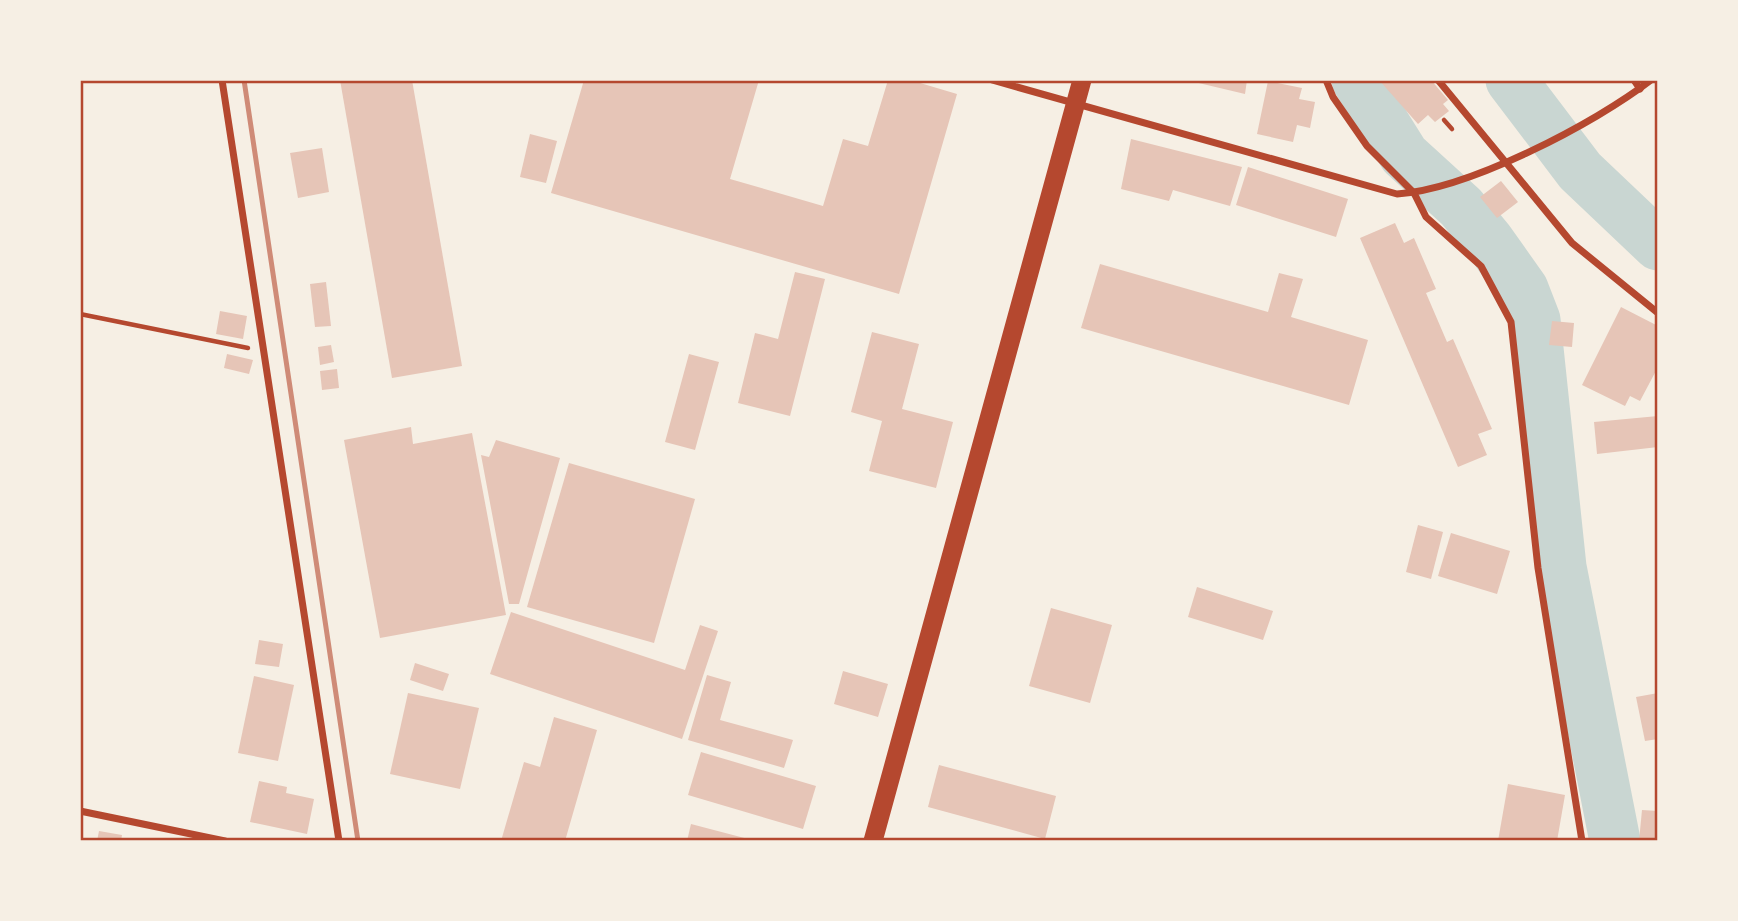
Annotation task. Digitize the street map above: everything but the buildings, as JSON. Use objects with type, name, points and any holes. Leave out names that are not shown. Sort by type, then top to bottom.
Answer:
[{"type":"highway","points":[[873,841],[1082,80]]},
{"type":"street","points":[[222,80],[340,841]]},
{"type":"street","points":[[992,80],[1397,194],[1414,193],[1454,182],[1525,154],[1616,104],[1651,80]]},
{"type":"street","points":[[1326,80],[1332,97],[1367,146],[1414,193],[1426,217],[1481,266],[1511,322],[1538,568],[1582,841]]},
{"type":"street","points":[[1438,80],[1572,243],[1657,313]]},
{"type":"street","points":[[1634,80],[1640,89]]},
{"type":"street","points":[[80,811],[225,841]]},
{"type":"path","points":[[80,314],[266,352]]},
{"type":"waterway","points":[[1357,80],[1404,155],[1461,207],[1489,241],[1523,289],[1535,320],[1561,567],[1615,841]]},
{"type":"waterway","points":[[1511,80],[1580,171],[1658,245]]},
{"type":"railway","points":[[244,80],[358,841]]}]
